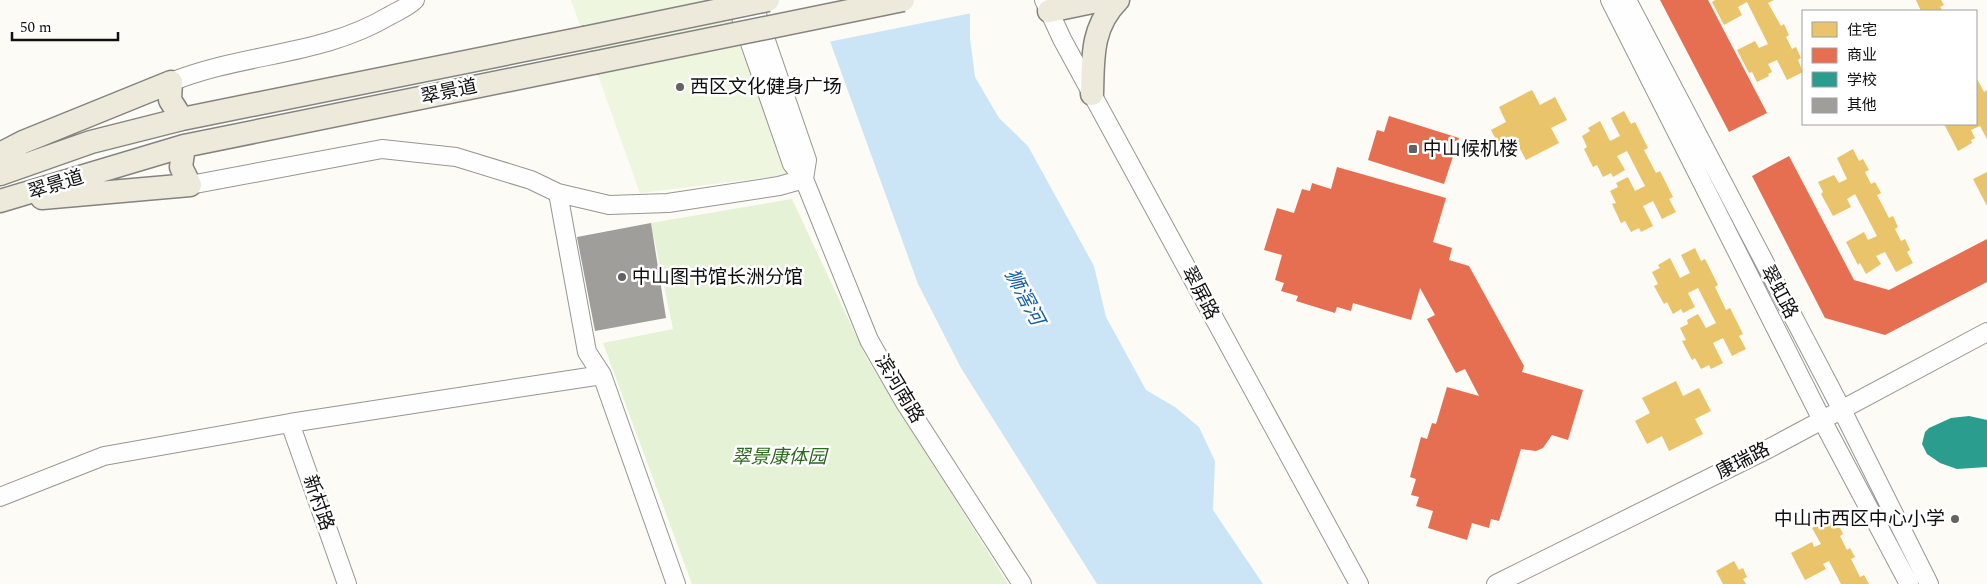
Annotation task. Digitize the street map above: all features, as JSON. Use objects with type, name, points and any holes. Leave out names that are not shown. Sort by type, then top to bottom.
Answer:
[{"type":"main road","points":[[0,174],[91,142],[182,119],[768,0]]},
{"type":"main road","name":"翠景道","points":[[0,201],[184,146],[903,0]]},
{"type":"main road","points":[[1047,5],[1102,0]]},
{"type":"main road","points":[[1092,94],[1094,41],[1104,16],[1118,0]]},
{"type":"main road","points":[[0,154],[23,142],[170,82],[170,100],[182,119]]},
{"type":"main road","points":[[0,201],[190,185],[181,167],[184,146]]},
{"type":"street","points":[[170,82],[197,71],[323,45],[367,30],[415,0]]},
{"type":"street","name":"滨河南路","points":[[735,0],[792,164],[804,179],[870,340],[904,401],[1022,584]]},
{"type":"street","name":"滨河南路","points":[[752,0],[806,160],[804,179]]},
{"type":"street","name":"翠虹路","points":[[1610,0],[1822,420],[1909,584]]},
{"type":"street","name":"翠虹路","points":[[1627,0],[1842,410],[1929,584]]},
{"type":"street","name":"翠屏路","points":[[1047,5],[1092,94],[1358,584]]},
{"type":"street","points":[[190,185],[382,148],[456,157],[531,180],[558,193],[610,205],[668,203],[779,186],[804,179]]},
{"type":"street","points":[[558,193],[587,352],[602,375],[676,584]]},
{"type":"street","name":"康瑞路","points":[[1496,584],[1842,410],[1987,332]]},
{"type":"street","points":[[0,497],[104,456],[290,422],[602,375]]},
{"type":"street","name":"新村路","points":[[290,422],[347,584]]},
{"type":"green space","name":"西区文化健身广场","points":[[571,0],[728,0],[787,175],[640,193]]},
{"type":"green space","name":"翠景康体园","points":[[792,199],[866,357],[1008,584],[692,584],[603,343],[673,329],[651,223]]},
{"type":"water","name":"狮滘河","points":[[815,0],[970,0],[970,38],[975,77],[999,118],[1028,146],[1094,266],[1106,317],[1146,390],[1175,407],[1199,427],[1215,461],[1213,510],[1263,584],[1097,584],[961,368],[918,284]]},
{"type":"pier","points":[[813,0],[973,0],[972,13],[828,42]]},
{"type":"building: 住宅","points":[[1715,0],[1774,0],[1768,3],[1781,26],[1784,24],[1789,35],[1786,37],[1792,49],[1796,47],[1801,58],[1798,60],[1802,72],[1787,80],[1777,60],[1768,64],[1772,72],[1768,74],[1769,76],[1757,82],[1752,72],[1749,73],[1737,50],[1755,41],[1759,48],[1768,44],[1747,2],[1738,7],[1742,15],[1724,25],[1712,2]]},
{"type":"building: 住宅","points":[[1916,0],[1941,0],[1944,5],[1940,7],[1942,10],[1921,10]]},
{"type":"building: 住宅","points":[[1977,79],[1984,92],[1987,90],[1987,139],[1980,126],[1971,130],[1975,138],[1971,140],[1972,143],[1958,151],[1945,125],[1977,125]]},
{"type":"building: 住宅","points":[[1532,90],[1540,105],[1555,97],[1567,120],[1551,128],[1559,143],[1526,160],[1518,145],[1503,153],[1491,130],[1506,122],[1499,107]]},
{"type":"building: 住宅","points":[[1624,111],[1631,124],[1635,122],[1648,148],[1644,150],[1656,173],[1660,171],[1673,197],[1669,199],[1676,212],[1662,219],[1653,201],[1643,206],[1653,226],[1641,232],[1639,228],[1631,232],[1625,221],[1621,223],[1612,204],[1616,203],[1610,191],[1618,187],[1616,183],[1628,177],[1635,191],[1645,186],[1627,151],[1617,156],[1625,170],[1613,177],[1611,173],[1603,177],[1597,165],[1593,167],[1584,149],[1587,147],[1582,136],[1590,131],[1588,128],[1600,121],[1610,141],[1620,136],[1611,118]]},
{"type":"building: 住宅","points":[[1853,149],[1859,161],[1863,159],[1869,170],[1865,172],[1871,184],[1875,182],[1881,193],[1877,195],[1889,218],[1893,216],[1898,227],[1895,229],[1901,241],[1905,239],[1910,250],[1907,252],[1913,263],[1896,272],[1885,252],[1876,256],[1881,264],[1866,274],[1860,263],[1858,265],[1846,242],[1864,232],[1868,240],[1877,236],[1855,194],[1847,199],[1851,207],[1833,216],[1821,194],[1823,192],[1818,182],[1834,175],[1839,183],[1847,179],[1837,158]]},
{"type":"building: 住宅","points":[[1987,172],[1987,206],[1973,179]]},
{"type":"building: 住宅","points":[[1695,248],[1701,261],[1705,259],[1718,285],[1715,287],[1726,310],[1730,308],[1743,334],[1739,336],[1746,349],[1732,356],[1723,338],[1713,343],[1723,363],[1711,369],[1709,365],[1701,369],[1695,358],[1692,360],[1682,341],[1686,340],[1680,328],[1688,324],[1687,320],[1698,314],[1706,328],[1716,323],[1698,288],[1688,293],[1695,307],[1683,313],[1681,309],[1673,314],[1667,302],[1664,304],[1654,286],[1658,284],[1652,272],[1660,268],[1658,265],[1670,258],[1680,278],[1690,273],[1681,255]]},
{"type":"building: 住宅","points":[[1676,381],[1683,396],[1699,388],[1711,411],[1695,419],[1703,434],[1669,451],[1662,436],[1647,444],[1635,421],[1650,413],[1642,398]]},
{"type":"building: 住宅","points":[[1831,519],[1835,528],[1839,526],[1843,534],[1840,536],[1847,550],[1850,548],[1855,557],[1851,559],[1860,577],[1864,575],[1869,584],[1841,584],[1829,561],[1823,564],[1826,569],[1805,580],[1791,553],[1812,542],[1814,547],[1821,544],[1812,528]]},
{"type":"building: 住宅","points":[[1734,561],[1739,570],[1743,568],[1747,577],[1743,579],[1746,584],[1723,584],[1716,571]]},
{"type":"building: 商业","points":[[1660,0],[1708,0],[1767,113],[1729,132]]},
{"type":"building: 商业","name":"中山候机楼","points":[[1389,116],[1459,138],[1444,184],[1368,160],[1377,130],[1384,132]]},
{"type":"building: 商业","points":[[1789,156],[1854,280],[1889,290],[1987,239],[1987,282],[1885,335],[1825,318],[1752,176]]},
{"type":"building: 商业","points":[[1337,167],[1446,198],[1433,242],[1452,248],[1449,260],[1469,266],[1524,366],[1522,372],[1583,390],[1568,440],[1552,435],[1543,448],[1536,451],[1521,449],[1499,521],[1491,519],[1489,528],[1472,523],[1467,540],[1428,528],[1433,511],[1416,506],[1419,497],[1411,495],[1416,479],[1410,477],[1421,437],[1427,439],[1432,423],[1436,424],[1447,387],[1479,396],[1465,369],[1456,373],[1427,319],[1435,315],[1420,288],[1411,320],[1353,303],[1351,311],[1337,307],[1335,313],[1296,301],[1298,296],[1281,291],[1284,283],[1275,280],[1282,255],[1264,250],[1277,208],[1294,213],[1302,189],[1310,191],[1312,183],[1331,189]]},
{"type":"building: 学校","points":[[1969,416],[1987,420],[1987,467],[1957,469],[1940,463],[1927,454],[1922,444],[1925,432],[1929,428],[1951,418]]},
{"type":"building: 其他","name":"中山图书馆长洲分馆","points":[[651,223],[666,318],[595,331],[577,237]]},
{"type":"place","name":"西区文化健身广场","points":[[680,87]]},
{"type":"place","name":"中山候机楼","points":[[1413,149]]},
{"type":"place","name":"中山图书馆长洲分馆","points":[[622,277]]},
{"type":"place","name":"中山市西区中心小学","points":[[1955,519]]}]
